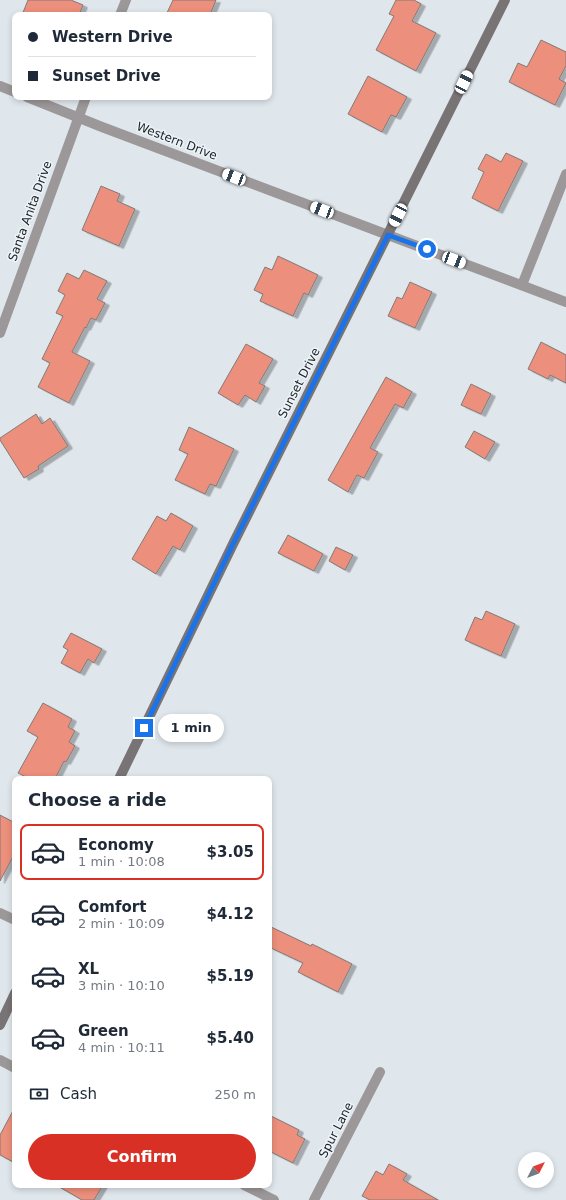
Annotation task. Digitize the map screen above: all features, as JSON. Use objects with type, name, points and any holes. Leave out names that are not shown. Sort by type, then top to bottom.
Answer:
[{"type":"main road","name":"Sunset Drive","points":[[120,776],[233,544],[506,0]]},
{"type":"main road","points":[[0,1025],[12,999]]},
{"type":"street","points":[[121,12],[126,0]]},
{"type":"street","points":[[0,86],[12,91]]},
{"type":"street","name":"Western Drive","points":[[34,100],[78,118],[566,302]]},
{"type":"street","name":"Santa Anita Drive","points":[[0,333],[85,100]]},
{"type":"street","points":[[522,285],[566,174]]},
{"type":"street","points":[[0,913],[12,919]]},
{"type":"street","points":[[0,1060],[12,1066]]},
{"type":"street","name":"Spur Lane","points":[[314,1200],[380,1072]]},
{"type":"street","points":[[250,1188],[274,1200]]},
{"type":"building","points":[[28,0],[71,0],[83,5],[80,12],[23,12]]},
{"type":"building","points":[[173,0],[216,0],[211,12],[167,12]]},
{"type":"building","points":[[396,0],[414,0],[421,4],[412,21],[436,33],[416,71],[376,50],[394,16],[389,14]]},
{"type":"building","points":[[541,40],[566,52],[566,66],[559,79],[566,83],[555,105],[509,82],[518,63],[527,67]]},
{"type":"building","points":[[368,76],[407,97],[396,117],[391,115],[382,132],[348,114]]},
{"type":"building","points":[[506,153],[523,161],[498,211],[472,198],[484,172],[478,169],[486,154],[501,162]]},
{"type":"building","points":[[101,186],[120,194],[117,201],[135,209],[119,246],[82,230]]},
{"type":"building","points":[[278,256],[318,275],[308,295],[304,293],[293,316],[260,301],[263,294],[254,290],[265,267],[272,270]]},
{"type":"building","points":[[84,270],[107,281],[97,299],[105,303],[96,320],[91,318],[72,352],[90,361],[69,403],[38,387],[50,363],[42,359],[63,316],[56,313],[65,295],[58,291],[67,273],[79,279]]},
{"type":"building","points":[[410,282],[432,292],[415,328],[388,316],[397,297],[402,299]]},
{"type":"building","points":[[541,342],[566,355],[566,383],[550,375],[548,379],[528,369]]},
{"type":"building","points":[[246,344],[273,359],[259,383],[265,386],[256,402],[245,395],[238,405],[218,393]]},
{"type":"building","points":[[386,377],[412,392],[403,408],[395,404],[370,448],[378,452],[364,478],[357,475],[348,492],[328,480]]},
{"type":"building","points":[[471,384],[491,394],[481,414],[461,405]]},
{"type":"building","points":[[36,414],[42,424],[50,418],[68,446],[38,466],[39,469],[24,478],[0,438]]},
{"type":"building","points":[[189,427],[234,449],[216,486],[210,484],[205,494],[175,480],[188,454],[179,450]]},
{"type":"building","points":[[474,431],[495,442],[485,459],[465,447]]},
{"type":"building","points":[[171,513],[193,526],[180,550],[173,546],[156,574],[132,559],[157,516],[166,521]]},
{"type":"building","points":[[288,535],[323,554],[314,571],[278,553]]},
{"type":"building","points":[[336,547],[353,555],[345,570],[329,561]]},
{"type":"building","points":[[486,611],[515,624],[501,656],[465,640],[475,617],[482,620]]},
{"type":"building","points":[[71,633],[102,649],[94,663],[88,659],[80,673],[61,663],[68,650],[63,647]]},
{"type":"building","points":[[43,703],[72,719],[68,727],[75,731],[69,742],[75,746],[66,762],[64,761],[56,776],[24,776],[18,773],[38,737],[27,731]]},
{"type":"building","points":[[0,815],[12,821],[12,859],[0,881]]},
{"type":"building","points":[[272,927],[311,946],[312,944],[352,964],[338,992],[298,972],[303,963],[272,948]]},
{"type":"building","points":[[12,1113],[12,1161],[0,1155],[0,1135]]},
{"type":"building","points":[[272,1116],[299,1130],[297,1135],[305,1139],[293,1163],[272,1152]]},
{"type":"building","points":[[389,1164],[407,1174],[403,1180],[438,1200],[370,1200],[362,1196],[376,1171],[383,1175]]},
{"type":"building","points":[[61,1188],[101,1188],[94,1200],[82,1200]]},
{"type":"route","points":[[144,728],[233,544],[388,235],[427,249]]}]
